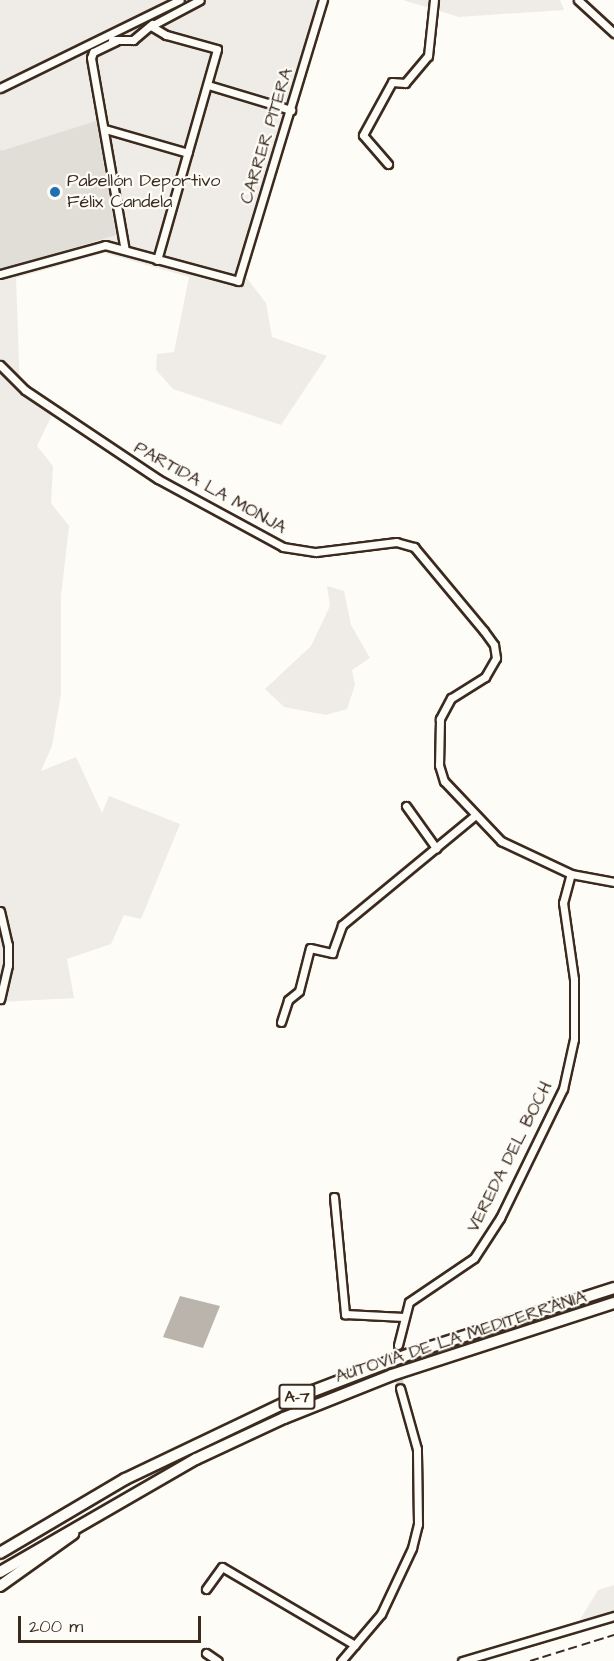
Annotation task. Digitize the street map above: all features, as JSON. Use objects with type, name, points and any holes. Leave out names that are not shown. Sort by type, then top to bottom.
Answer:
[{"type":"highway","name":"AUTOVIA DE LA MEDITERRÀNIA","points":[[0,1553],[145,1468],[295,1398],[398,1358],[614,1288]]},
{"type":"highway","name":"AUTOVIA DE LA MEDITERRÀNIA","points":[[1,1571],[89,1517],[196,1459],[334,1397],[614,1303]]},
{"type":"highway","points":[[2,1585],[80,1530],[89,1517]]},
{"type":"street","points":[[0,88],[180,0]]},
{"type":"street","points":[[97,40],[133,40],[151,26],[200,0]]},
{"type":"street","name":"CARRER PITERA","points":[[157,260],[238,281],[323,0]]},
{"type":"street","points":[[578,0],[614,33]]},
{"type":"street","points":[[388,164],[363,135],[392,82],[405,84],[428,56],[435,2]]},
{"type":"street","points":[[151,26],[164,8]]},
{"type":"street","points":[[0,274],[105,245],[157,260],[217,49],[166,35],[151,26]]},
{"type":"street","points":[[116,40],[93,52],[91,58],[125,250]]},
{"type":"street","points":[[208,85],[291,110]]},
{"type":"street","points":[[105,129],[188,153]]},
{"type":"street","name":"PARTIDA LA MONJA","points":[[0,365],[42,402],[158,479],[283,547],[316,552],[396,542],[414,547],[494,645],[496,658],[485,677],[460,691],[444,708],[438,729],[439,765],[444,781],[474,816]]},
{"type":"street","points":[[406,806],[436,848]]},
{"type":"street","points":[[281,1022],[288,1000],[299,991],[310,948],[332,953],[342,925],[474,816],[501,841],[571,874],[614,882]]},
{"type":"street","name":"VEREDA DEL BOCH","points":[[398,1345],[410,1302],[430,1285],[474,1258],[500,1218],[563,1089],[574,1039],[574,980],[563,903],[571,874]]},
{"type":"street","points":[[0,911],[8,945],[0,997]]},
{"type":"street","points":[[334,1197],[345,1314],[404,1317]]},
{"type":"street","points":[[341,1661],[381,1614],[412,1548],[417,1524],[417,1449],[400,1388]]},
{"type":"street","points":[[206,1589],[222,1567],[355,1645]]},
{"type":"street","points":[[462,1661],[614,1616]]},
{"type":"street","points":[[206,1653],[218,1661]]},
{"type":"shaded area","points":[[0,0],[329,0],[246,277],[266,303],[272,337],[327,356],[281,425],[173,389],[156,370],[157,354],[174,352],[189,277],[104,253],[16,278],[20,392],[52,415],[37,446],[53,466],[51,503],[69,526],[61,596],[61,694],[52,746],[41,771],[76,757],[102,813],[109,796],[180,824],[141,919],[124,915],[111,944],[67,959],[74,998],[0,1002]]},
{"type":"shaded area","points":[[403,0],[560,0],[564,10],[459,17]]},
{"type":"shaded area","name":"Pabellón Deportivo Félix Candela","points":[[96,121],[116,235],[0,270],[0,148],[1,151]]},
{"type":"shaded area","points":[[327,586],[344,591],[351,625],[370,658],[352,670],[355,685],[347,709],[326,715],[284,707],[265,689],[311,646],[330,606]]},
{"type":"shaded area","points":[[180,1296],[220,1306],[203,1348],[163,1337]]},
{"type":"shaded area","points":[[614,1585],[614,1611],[578,1623],[598,1590]]},
{"type":"tunnel","points":[[398,1345],[400,1388]]},
{"type":"railway","points":[[530,1661],[614,1635]]},
{"type":"place","name":"Pabellón Deportivo Félix Candela","points":[[55,192]]}]
